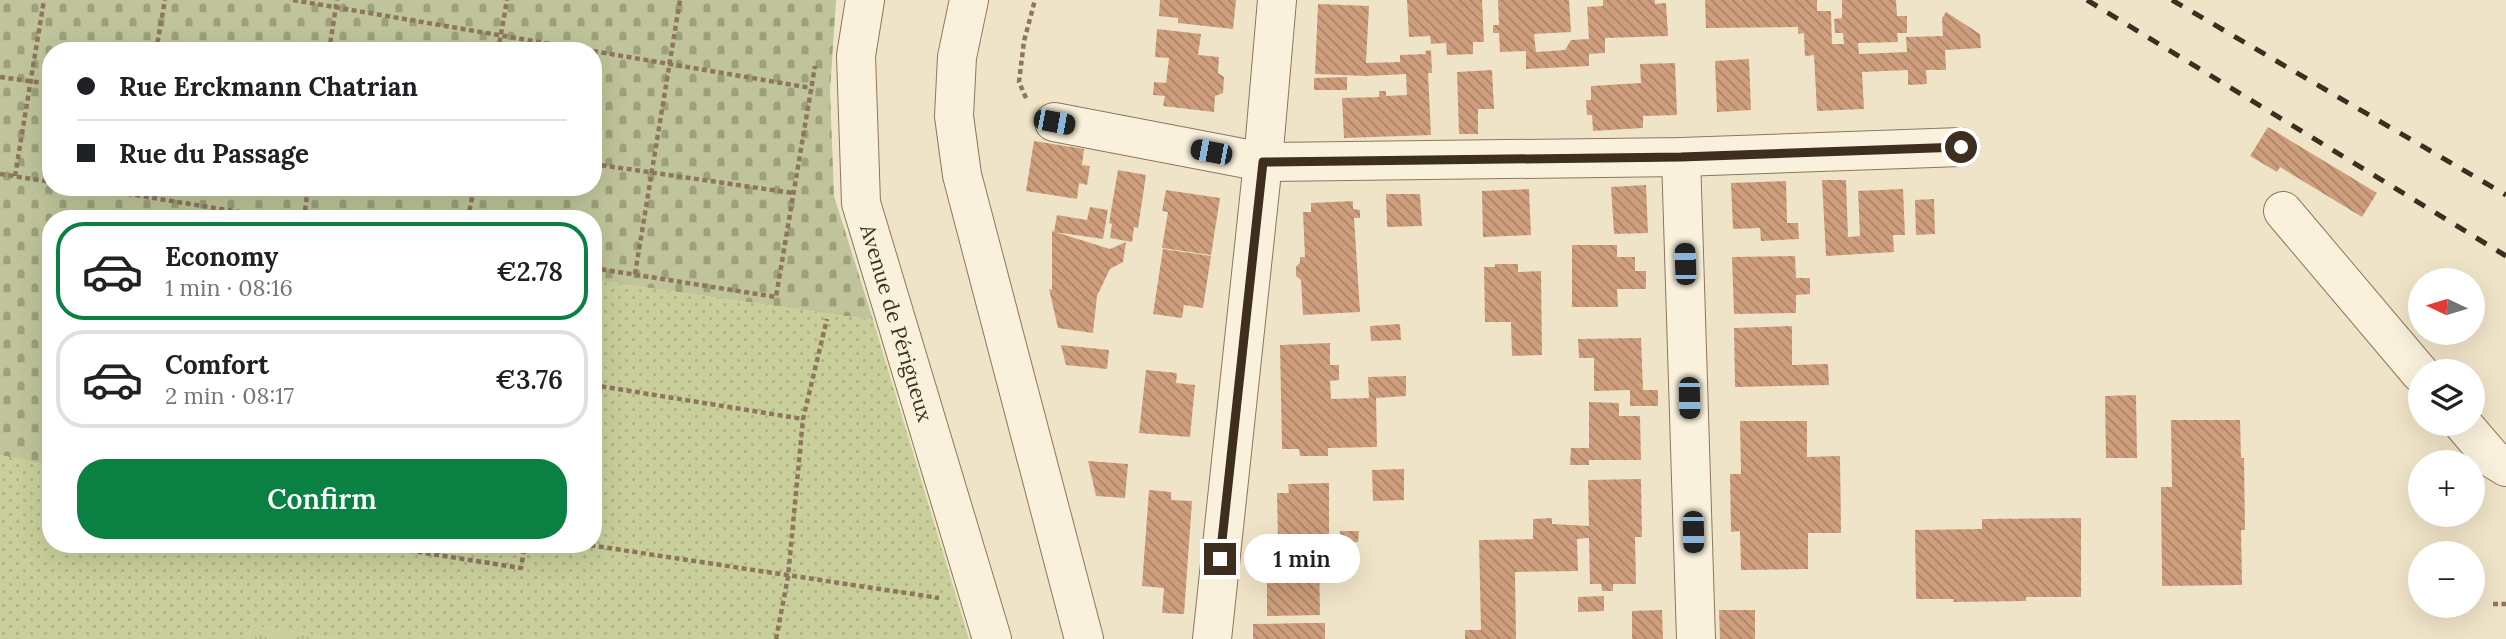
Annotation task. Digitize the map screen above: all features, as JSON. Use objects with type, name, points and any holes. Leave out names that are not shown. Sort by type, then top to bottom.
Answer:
[{"type":"street","name":"Avenue de Périgueux","points":[[865,0],[856,56],[861,203],[992,639]]},
{"type":"street","points":[[969,0],[957,57],[954,116],[962,174],[1084,639]]},
{"type":"street","points":[[1212,639],[1263,162],[1277,0]]},
{"type":"street","points":[[1054,122],[1263,162],[1681,157],[1961,147]]},
{"type":"street","points":[[1681,157],[1696,639]]},
{"type":"street","points":[[2283,211],[2408,359]]},
{"type":"street","points":[[2473,436],[2493,459],[2506,467]]},
{"type":"path","points":[[15,176],[44,0]]},
{"type":"path","points":[[158,42],[165,0]]},
{"type":"path","points":[[293,0],[541,42]]},
{"type":"path","points":[[330,42],[337,0]]},
{"type":"path","points":[[500,42],[508,0]]},
{"type":"path","points":[[635,274],[680,0]]},
{"type":"path","points":[[1035,0],[1024,41],[1019,82],[1031,111],[1054,122]]},
{"type":"path","points":[[602,53],[811,88]]},
{"type":"path","points":[[602,269],[776,297],[816,63]]},
{"type":"path","points":[[0,77],[42,83]]},
{"type":"path","points":[[602,165],[793,194]]},
{"type":"path","points":[[0,174],[42,180]]},
{"type":"path","points":[[139,196],[227,210]]},
{"type":"path","points":[[776,639],[788,576],[803,419],[827,319]]},
{"type":"path","points":[[602,386],[803,419]]},
{"type":"path","points":[[602,547],[981,603]]},
{"type":"path","points":[[425,553],[521,568],[523,553]]},
{"type":"path","points":[[2493,604],[2506,604]]},
{"type":"green space","points":[[0,0],[836,0],[830,91],[834,196],[873,320],[602,281],[602,210],[42,210],[42,464],[0,455]]},
{"type":"green space","points":[[602,281],[873,320],[969,639],[339,639],[251,625],[249,639],[0,639],[0,455],[42,464],[42,553],[602,553]]},
{"type":"green space","points":[[251,625],[339,639],[249,639]]},
{"type":"building","points":[[1160,0],[1236,0],[1233,29],[1178,23],[1178,18],[1159,16]]},
{"type":"building","points":[[1407,0],[1482,0],[1484,42],[1473,42],[1473,54],[1447,55],[1446,43],[1431,44],[1430,36],[1409,37]]},
{"type":"building","points":[[1498,0],[1569,0],[1571,32],[1534,34],[1536,52],[1565,50],[1571,40],[1589,39],[1587,7],[1603,6],[1603,0],[1655,0],[1655,4],[1666,3],[1668,36],[1605,38],[1605,53],[1589,54],[1589,66],[1526,69],[1526,51],[1500,52],[1499,33],[1493,33],[1493,25],[1499,25]]},
{"type":"building","points":[[1705,0],[1817,0],[1817,11],[1831,11],[1832,44],[1844,44],[1843,33],[1835,33],[1834,19],[1842,18],[1842,0],[1896,0],[1897,16],[1907,16],[1907,33],[1897,33],[1898,42],[1858,43],[1859,54],[1907,52],[1906,37],[1943,36],[1942,18],[1946,12],[1980,34],[1981,48],[1945,50],[1946,70],[1926,70],[1927,84],[1908,85],[1908,70],[1862,72],[1864,109],[1817,111],[1814,55],[1805,56],[1804,33],[1798,34],[1798,27],[1706,28]]},
{"type":"building","points":[[1318,4],[1369,6],[1366,63],[1400,62],[1400,55],[1426,54],[1425,51],[1431,50],[1432,73],[1428,73],[1431,135],[1344,138],[1342,98],[1379,97],[1379,91],[1386,91],[1386,96],[1407,95],[1406,74],[1315,74]]},
{"type":"building","points":[[1157,29],[1201,34],[1198,55],[1219,57],[1218,73],[1224,77],[1223,93],[1215,96],[1214,112],[1163,106],[1165,96],[1153,95],[1154,82],[1166,83],[1169,58],[1155,57]]},
{"type":"building","points":[[1749,59],[1751,110],[1717,112],[1715,61]]},
{"type":"building","points":[[1675,63],[1677,115],[1643,116],[1643,128],[1593,131],[1592,115],[1587,115],[1586,100],[1591,100],[1591,86],[1641,83],[1640,64]]},
{"type":"building","points":[[1492,70],[1494,109],[1478,109],[1478,134],[1459,134],[1457,72]]},
{"type":"building","points":[[1347,77],[1347,90],[1314,90],[1314,78]]},
{"type":"building","points":[[2268,127],[2377,193],[2362,217],[2280,167],[2277,172],[2250,156]]},
{"type":"building","points":[[1034,141],[1084,149],[1082,165],[1090,166],[1087,185],[1079,183],[1077,199],[1026,191]]},
{"type":"building","points":[[1118,170],[1146,175],[1138,228],[1134,227],[1132,242],[1110,238],[1112,224],[1109,223]]},
{"type":"building","points":[[1822,180],[1846,180],[1848,237],[1860,236],[1858,191],[1903,189],[1905,235],[1893,235],[1894,252],[1826,256]]},
{"type":"building","points":[[1786,181],[1787,223],[1798,223],[1799,239],[1761,241],[1760,228],[1733,229],[1731,183]]},
{"type":"building","points":[[1646,185],[1648,233],[1614,234],[1611,187]]},
{"type":"building","points":[[1529,189],[1531,235],[1483,237],[1482,191]]},
{"type":"building","points":[[1166,190],[1220,198],[1211,255],[1162,248],[1168,212],[1162,211]]},
{"type":"building","points":[[1386,194],[1420,194],[1422,226],[1387,227]]},
{"type":"building","points":[[1934,199],[1935,234],[1916,235],[1915,200]]},
{"type":"building","points":[[1353,201],[1353,209],[1360,210],[1360,218],[1354,218],[1360,312],[1303,315],[1301,280],[1296,276],[1296,267],[1300,257],[1305,257],[1303,212],[1311,212],[1311,203]]},
{"type":"building","points":[[1090,207],[1108,210],[1103,239],[1054,232],[1057,215],[1087,220]]},
{"type":"building","points":[[1052,231],[1110,249],[1126,242],[1123,262],[1110,269],[1097,296],[1093,333],[1058,328],[1049,289],[1052,290]]},
{"type":"building","points":[[1572,245],[1617,245],[1617,257],[1635,257],[1635,271],[1646,271],[1646,289],[1617,289],[1618,307],[1572,307]]},
{"type":"building","points":[[1163,249],[1211,256],[1203,308],[1184,305],[1182,318],[1153,314]]},
{"type":"building","points":[[1795,256],[1796,278],[1810,278],[1810,294],[1796,295],[1796,313],[1734,314],[1732,257]]},
{"type":"building","points":[[1495,264],[1518,264],[1518,272],[1541,271],[1542,355],[1512,356],[1511,322],[1485,322],[1484,267],[1495,267]]},
{"type":"building","points":[[1400,324],[1401,340],[1371,341],[1370,326]]},
{"type":"building","points":[[1792,326],[1792,365],[1828,364],[1829,385],[1735,387],[1734,328]]},
{"type":"building","points":[[1641,338],[1643,390],[1658,390],[1658,406],[1630,406],[1630,390],[1594,391],[1594,358],[1579,358],[1578,339]]},
{"type":"building","points":[[1330,343],[1330,365],[1339,365],[1339,380],[1330,381],[1331,399],[1369,398],[1368,377],[1406,376],[1406,396],[1376,398],[1377,447],[1328,448],[1328,456],[1300,456],[1299,449],[1282,449],[1280,345]]},
{"type":"building","points":[[1061,345],[1109,350],[1107,369],[1066,365]]},
{"type":"building","points":[[1146,370],[1177,373],[1176,383],[1195,385],[1190,437],[1139,433]]},
{"type":"building","points":[[2136,395],[2137,458],[2106,458],[2105,396]]},
{"type":"building","points":[[1589,402],[1619,403],[1619,416],[1640,416],[1641,460],[1589,460],[1589,465],[1570,465],[1571,448],[1589,448]]},
{"type":"building","points":[[2171,420],[2240,420],[2241,458],[2244,458],[2245,530],[2241,530],[2242,585],[2162,586],[2161,487],[2172,487]]},
{"type":"building","points":[[1740,421],[1807,421],[1807,457],[1840,456],[1841,533],[1808,533],[1808,569],[1741,570],[1740,531],[1731,532],[1730,474],[1741,474]]},
{"type":"building","points":[[1088,461],[1128,464],[1125,498],[1096,496]]},
{"type":"building","points":[[1404,469],[1404,500],[1373,501],[1372,470]]},
{"type":"building","points":[[1641,479],[1642,537],[1635,537],[1636,584],[1613,584],[1613,591],[1602,591],[1601,584],[1590,584],[1589,538],[1577,539],[1578,571],[1515,572],[1516,639],[1465,639],[1465,630],[1481,630],[1479,540],[1533,539],[1533,519],[1552,518],[1552,524],[1589,526],[1588,480]]},
{"type":"building","points":[[1329,483],[1329,538],[1278,539],[1277,493],[1289,493],[1288,484]]},
{"type":"building","points":[[1149,490],[1171,492],[1171,500],[1192,501],[1184,614],[1162,613],[1164,588],[1142,586]]},
{"type":"building","points":[[2081,518],[2081,597],[2026,597],[2026,601],[1953,602],[1954,599],[1916,599],[1915,530],[1982,529],[1982,519]]},
{"type":"building","points":[[1340,531],[1359,531],[1358,542],[1341,542]]},
{"type":"building","points":[[1319,557],[1320,615],[1267,616],[1267,567],[1281,567],[1281,558]]},
{"type":"building","points":[[1604,596],[1604,611],[1578,612],[1578,597]]},
{"type":"building","points":[[1662,610],[1663,639],[1632,639],[1632,611]]},
{"type":"building","points":[[1719,610],[1755,610],[1755,639],[1720,639]]},
{"type":"building","points":[[1325,623],[1325,639],[1253,639],[1253,624]]},
{"type":"railway","points":[[2087,0],[2506,256]]},
{"type":"railway","points":[[2172,0],[2506,195]]},
{"type":"route","points":[[1220,559],[1263,162],[1681,157],[1961,147]]}]
